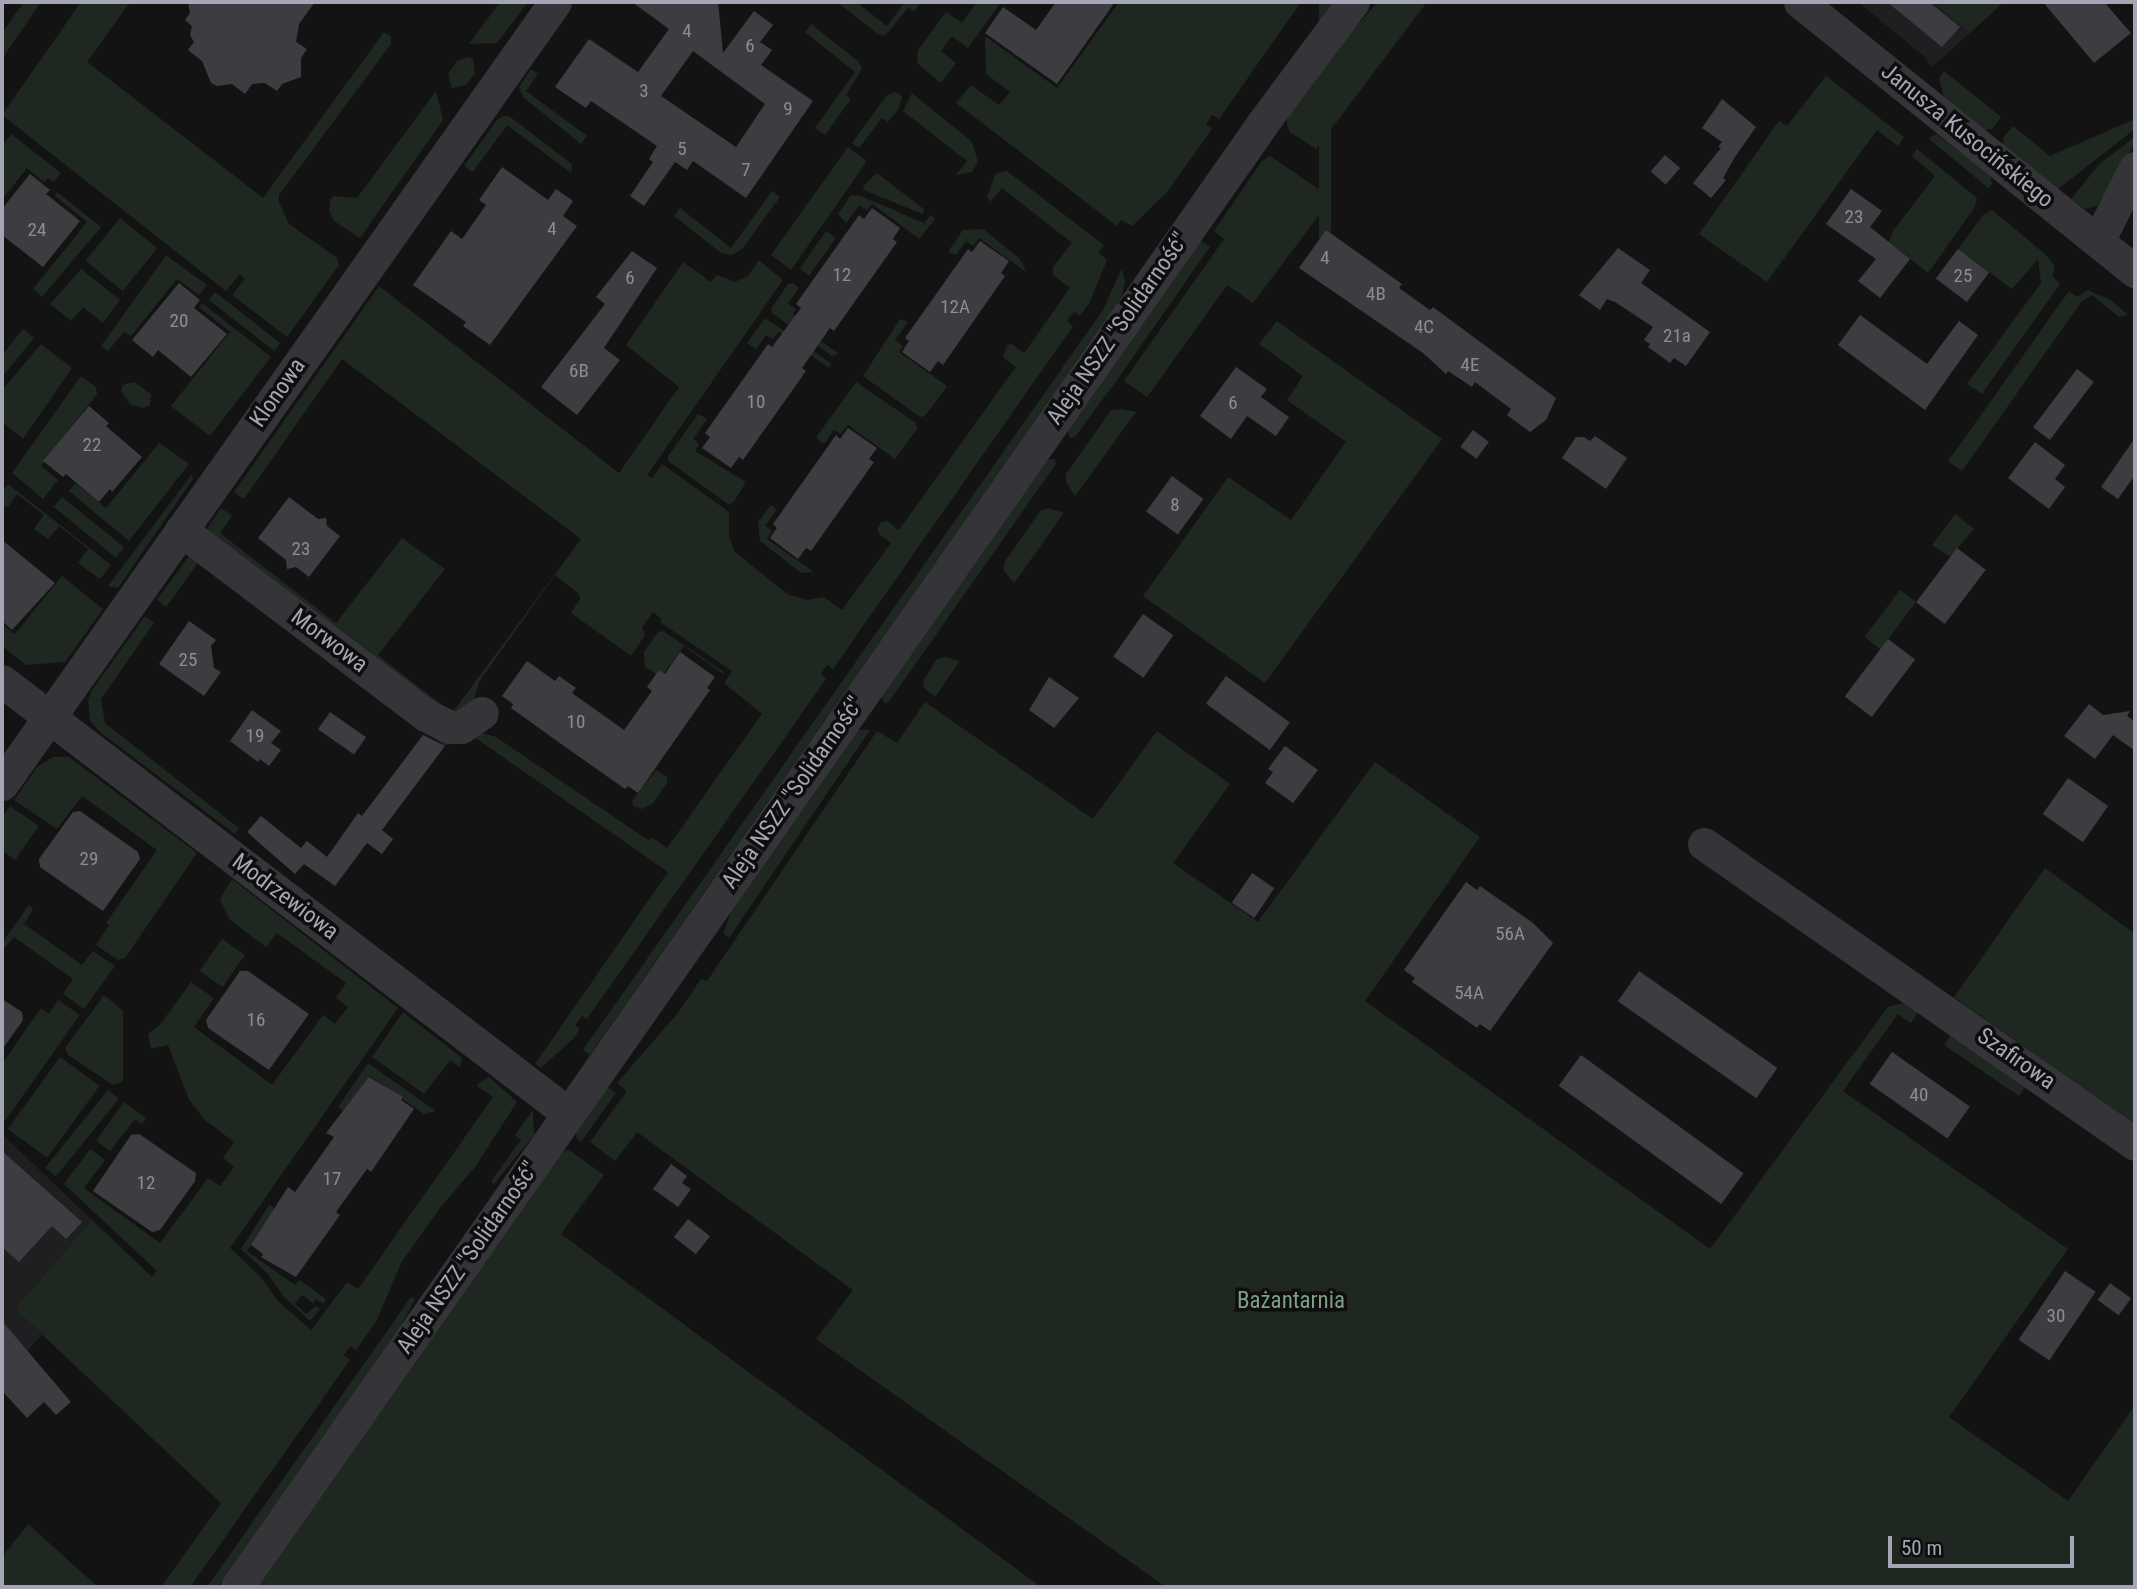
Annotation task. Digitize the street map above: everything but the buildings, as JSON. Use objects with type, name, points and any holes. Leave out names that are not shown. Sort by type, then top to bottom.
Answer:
[{"type":"street","name":"Klonowa","points":[[2,784],[555,2]]},
{"type":"street","name":"Aleja NSZZ \"Solidarność\"","points":[[237,1587],[1262,124],[1353,2]]},
{"type":"street","name":"Janusza Kusocińskiego","points":[[1800,2],[2135,271]]},
{"type":"street","points":[[2098,241],[2135,169]]},
{"type":"street","name":"Morwowa","points":[[181,530],[426,715],[450,727],[461,727],[482,713]]},
{"type":"street","name":"Modrzewiowa","points":[[2,681],[569,1114]]},
{"type":"street","name":"Szafirowa","points":[[1704,844],[1896,975],[2135,1144]]},
{"type":"shaded area","points":[[1858,2],[1932,2],[1970,33],[1932,67],[1924,56]]},
{"type":"shaded area","points":[[2,1134],[92,1220],[15,1309],[42,1335],[2,1379]]},
{"type":"green space","points":[[24,2],[41,2],[2,59],[2,33]]},
{"type":"green space","points":[[81,2],[130,2],[87,62],[263,198],[384,32],[391,37],[391,44],[279,195],[279,202],[289,224],[337,258],[339,265],[287,337],[232,295],[245,279],[240,274],[226,291],[2,115]]},
{"type":"green space","points":[[500,2],[528,2],[497,43],[469,44]]},
{"type":"green space","points":[[837,2],[856,2],[887,26],[905,2],[921,2],[914,12],[908,8],[885,36],[878,34]]},
{"type":"green space","points":[[977,2],[1001,2],[968,48],[952,36],[941,51],[956,63],[941,83],[917,63],[918,50],[946,12],[962,23]]},
{"type":"green space","points":[[1119,2],[1301,2],[1219,119],[1212,115],[1206,124],[1212,129],[1167,192],[1132,226],[1121,220],[1117,226],[956,103],[971,85],[999,105],[1010,92],[986,74],[985,36],[1057,88]]},
{"type":"green space","points":[[1319,2],[1331,2],[1331,250],[1319,250]]},
{"type":"green space","points":[[1378,2],[1427,2],[1316,149],[1290,132],[1287,114],[1325,61]]},
{"type":"green space","points":[[1932,2],[2004,2],[1970,33]]},
{"type":"green space","points":[[811,24],[858,61],[862,69],[846,95],[851,99],[825,135],[815,128],[855,72],[805,32]]},
{"type":"green space","points":[[467,57],[473,59],[475,73],[466,85],[452,88],[448,74],[457,61]]},
{"type":"green space","points":[[531,69],[538,74],[526,91],[587,136],[581,144],[523,97],[519,87]]},
{"type":"green space","points":[[1944,71],[2001,117],[1992,129],[1984,130],[1944,98],[1939,78]]},
{"type":"green space","points":[[1826,76],[1904,137],[1898,146],[1877,130],[1767,282],[1699,234],[1779,121],[1787,126]]},
{"type":"green space","points":[[436,91],[443,120],[360,238],[334,221],[329,211],[330,201],[333,196],[357,198]]},
{"type":"green space","points":[[895,92],[902,96],[899,108],[888,122],[882,118],[859,148],[852,143],[887,95]]},
{"type":"green space","points":[[912,93],[972,142],[978,162],[972,172],[956,175],[967,161],[903,111]]},
{"type":"green space","points":[[509,116],[572,164],[571,173],[507,125],[473,172],[464,166],[497,120]]},
{"type":"green space","points":[[2135,119],[2135,129],[2058,189],[2004,146],[2003,138],[2013,126],[2050,156]]},
{"type":"green space","points":[[11,134],[61,173],[54,182],[48,178],[44,182],[27,168],[2,200],[2,146]]},
{"type":"green space","points":[[1936,134],[1990,174],[1992,184],[1988,188],[1928,138]]},
{"type":"green space","points":[[2135,137],[2135,143],[2097,206],[2085,209],[2071,199],[2100,163]]},
{"type":"green space","points":[[848,147],[866,160],[865,164],[791,270],[771,255]]},
{"type":"green space","points":[[1917,149],[1977,198],[1975,207],[1928,273],[1889,242],[1893,231],[1935,176],[1912,156]]},
{"type":"green space","points":[[1270,156],[1332,198],[1253,303],[1227,285],[1147,397],[1124,381],[1224,239],[1214,231],[1262,161]]},
{"type":"green space","points":[[1007,171],[1104,245],[1098,252],[1107,260],[1090,302],[1080,316],[1074,312],[1067,321],[1073,326],[833,669],[827,665],[821,674],[826,679],[587,1019],[582,1016],[575,1025],[580,1029],[573,1039],[541,1068],[535,1064],[668,872],[477,739],[461,736],[482,733],[496,737],[648,840],[653,838],[667,848],[762,714],[724,683],[732,671],[660,622],[662,619],[653,612],[642,627],[645,635],[631,656],[571,613],[580,599],[579,594],[555,575],[479,682],[473,704],[454,717],[209,535],[208,527],[221,508],[232,516],[220,533],[336,623],[402,538],[445,569],[378,655],[452,713],[581,539],[342,359],[244,499],[234,492],[379,286],[619,473],[679,387],[626,345],[683,262],[711,282],[717,275],[735,282],[748,276],[759,260],[783,280],[647,475],[652,478],[662,464],[729,512],[729,537],[735,552],[787,594],[807,600],[824,597],[842,610],[891,543],[879,534],[877,529],[881,522],[887,521],[899,530],[1016,367],[1003,357],[1007,345],[1011,344],[1024,353],[1070,288],[1053,275],[1053,267],[1072,243],[1002,188],[990,202],[987,196],[996,173]]},
{"type":"green space","points":[[877,173],[925,210],[922,214],[864,190],[863,186]]},
{"type":"green space","points":[[772,191],[780,197],[743,248],[732,255],[721,253],[674,216],[680,208],[731,248]]},
{"type":"green space","points":[[57,192],[101,227],[42,297],[33,289],[87,222],[55,196]]},
{"type":"green space","points":[[851,195],[861,196],[924,223],[931,215],[935,219],[919,239],[872,204],[867,210],[859,205],[846,223],[838,214]]},
{"type":"green space","points":[[1992,210],[2045,254],[2055,266],[2052,276],[2060,284],[1982,394],[1967,384],[2041,283],[2038,259],[2012,289],[1958,249],[1983,215]]},
{"type":"green space","points":[[120,218],[157,248],[123,291],[85,261]]},
{"type":"green space","points":[[983,229],[1020,259],[1026,272],[979,238],[973,246],[966,241],[956,255],[950,253],[949,250],[963,230]]},
{"type":"green space","points":[[826,231],[836,238],[809,276],[800,269]]},
{"type":"green space","points":[[1198,239],[1210,247],[1117,380],[1075,437],[1070,438],[1067,429]]},
{"type":"green space","points":[[166,255],[207,285],[199,295],[177,279],[131,336],[124,332],[108,351],[101,346]]},
{"type":"green space","points":[[1122,268],[1125,282],[1121,298],[590,1055],[583,1050],[1103,310]]},
{"type":"green space","points":[[81,269],[120,300],[103,323],[83,307],[71,321],[50,304]]},
{"type":"green space","points":[[793,283],[799,288],[788,304],[796,309],[793,314],[798,318],[795,323],[838,353],[836,355],[832,356],[772,313],[771,309],[788,284]]},
{"type":"green space","points":[[2088,290],[2112,301],[2128,315],[2119,317],[2092,295],[2082,301],[1962,471],[1948,461],[2069,291],[2077,297]]},
{"type":"green space","points":[[215,292],[280,343],[274,351],[209,300]]},
{"type":"green space","points":[[202,303],[271,357],[210,436],[171,406],[230,332],[199,307]]},
{"type":"green space","points":[[765,318],[832,364],[829,368],[779,332],[773,339],[766,335],[756,349],[747,343]]},
{"type":"green space","points":[[900,319],[908,322],[895,340],[903,346],[899,352],[947,386],[925,416],[920,417],[863,376]]},
{"type":"green space","points":[[1277,321],[1442,439],[1265,683],[1143,596],[1228,477],[1291,520],[1346,442],[1287,400],[1303,376],[1259,344]]},
{"type":"green space","points":[[23,329],[34,338],[2,377],[2,355]]},
{"type":"green space","points":[[41,344],[72,368],[23,439],[2,422],[2,390]]},
{"type":"green space","points":[[81,376],[96,387],[97,394],[41,466],[58,480],[43,499],[12,473]]},
{"type":"green space","points":[[134,382],[151,394],[150,405],[143,408],[130,404],[121,391],[123,385]]},
{"type":"green space","points":[[856,382],[916,423],[917,429],[895,459],[848,425],[841,434],[834,430],[824,444],[818,440],[817,436]]},
{"type":"green space","points":[[1111,410],[1136,412],[1075,496],[1066,482],[1066,474]]},
{"type":"green space","points":[[698,414],[707,419],[693,439],[699,444],[695,451],[746,482],[733,503],[728,504],[668,461],[668,456]]},
{"type":"green space","points":[[159,443],[189,464],[129,541],[69,491],[75,483],[106,508]]},
{"type":"green space","points":[[1055,459],[1056,464],[888,703],[884,703],[881,695],[1045,460]]},
{"type":"green space","points":[[192,474],[193,479],[118,588],[108,586]]},
{"type":"green space","points":[[8,484],[111,565],[100,579],[78,563],[88,549],[59,526],[48,539],[34,529],[44,515],[17,494],[7,508],[2,504],[2,492]]},
{"type":"green space","points":[[62,497],[124,547],[116,557],[54,507]]},
{"type":"green space","points":[[771,505],[777,510],[765,526],[772,531],[767,539],[814,572],[801,573],[760,541],[758,522]]},
{"type":"green space","points":[[1048,508],[1064,513],[1014,583],[1004,571],[1004,563],[1040,511]]},
{"type":"green space","points":[[1955,514],[1974,529],[1950,557],[1932,545]]},
{"type":"green space","points":[[194,556],[461,736],[445,746],[198,563],[166,607],[157,600],[188,557]]},
{"type":"green space","points":[[62,576],[103,609],[65,662],[26,665],[2,646],[2,624],[15,634]]},
{"type":"green space","points":[[1900,590],[1916,602],[1880,649],[1864,637]]},
{"type":"green space","points":[[145,616],[154,623],[101,699],[105,723],[239,828],[235,834],[101,733],[90,721],[88,700],[92,690]]},
{"type":"green space","points":[[663,631],[724,672],[723,674],[684,646],[661,677],[645,667],[644,652],[658,632]]},
{"type":"green space","points":[[945,657],[960,661],[935,697],[924,688],[923,681],[937,659]]},
{"type":"green space","name":"Bażantarnia","points":[[925,702],[1093,819],[1157,731],[1230,784],[1173,863],[1258,922],[1375,762],[1480,837],[1365,1001],[1710,1249],[1888,1007],[1910,1001],[1921,1008],[1911,1023],[1898,1014],[1843,1091],[2068,1249],[1949,1417],[2068,1501],[2135,1405],[2135,1587],[1166,1587],[816,1339],[853,1290],[637,1132],[615,1161],[590,1142],[627,1091],[617,1083],[677,1014],[701,979],[707,981],[877,731],[897,743]]},
{"type":"green space","points":[[870,730],[729,938],[723,934],[733,907],[853,732]]},
{"type":"green space","points":[[53,757],[69,757],[197,853],[125,958],[118,960],[96,945],[109,925],[106,923],[157,850],[82,796],[57,829],[14,800],[38,766]]},
{"type":"green space","points":[[656,770],[667,777],[667,783],[653,803],[642,809],[633,806],[632,801]]},
{"type":"green space","points":[[10,806],[39,826],[15,860],[2,850],[2,818]]},
{"type":"green space","points":[[2045,868],[2135,934],[2135,1126],[1954,997]]},
{"type":"green space","points":[[232,879],[398,1008],[230,1248],[261,1277],[278,1301],[311,1330],[347,1282],[358,1289],[493,1097],[477,1086],[480,1082],[489,1077],[517,1102],[475,1167],[440,1208],[401,1263],[377,1320],[356,1350],[350,1346],[344,1355],[350,1360],[190,1587],[161,1587],[221,1503],[15,1309],[92,1220],[152,1277],[157,1271],[64,1184],[90,1149],[105,1160],[84,1188],[160,1243],[208,1178],[220,1186],[234,1167],[223,1158],[234,1142],[205,1120],[189,1100],[168,1045],[151,1049],[148,1034],[159,1026],[191,982],[214,998],[194,1027],[272,1085],[323,1015],[335,1024],[348,1007],[336,998],[346,983],[277,933],[266,947],[229,919],[220,899]]},
{"type":"green space","points":[[29,905],[33,909],[24,924],[82,965],[93,951],[115,966],[84,1009],[63,994],[73,979],[14,937],[2,951],[2,943]]},
{"type":"green space","points":[[222,939],[245,955],[223,987],[200,971]]},
{"type":"green space","points":[[104,995],[123,1011],[123,1081],[113,1085],[68,1055],[65,1048]]},
{"type":"green space","points":[[58,1000],[80,1015],[2,1125],[2,1064],[41,1008],[49,1014]]},
{"type":"green space","points":[[403,1012],[462,1058],[460,1067],[450,1060],[424,1094],[372,1057]]},
{"type":"green space","points":[[1955,1029],[2028,1083],[2019,1096],[1944,1045]]},
{"type":"green space","points":[[60,1057],[100,1086],[47,1158],[8,1129]]},
{"type":"green space","points":[[368,1063],[436,1111],[424,1114],[370,1076],[344,1111],[338,1107]]},
{"type":"green space","points":[[605,1085],[616,1093],[581,1142],[577,1139],[575,1129]]},
{"type":"green space","points":[[108,1090],[119,1099],[56,1177],[45,1168]]},
{"type":"green space","points":[[124,1102],[146,1118],[142,1124],[135,1119],[110,1151],[96,1141]]},
{"type":"green space","points":[[533,1110],[534,1135],[494,1184],[491,1181],[521,1140],[515,1135]]},
{"type":"green space","points":[[569,1150],[604,1175],[561,1234],[1041,1587],[254,1587],[558,1152]]},
{"type":"green space","points":[[269,1205],[276,1209],[247,1251],[295,1285],[300,1280],[326,1299],[323,1304],[316,1299],[313,1303],[302,1295],[295,1304],[306,1314],[316,1306],[320,1309],[312,1319],[309,1320],[284,1297],[268,1274],[241,1249]]},
{"type":"green space","points":[[411,1297],[415,1299],[400,1327],[303,1467],[218,1587],[207,1587]]},
{"type":"green space","points":[[28,1524],[98,1587],[2,1587],[2,1557]]}]
